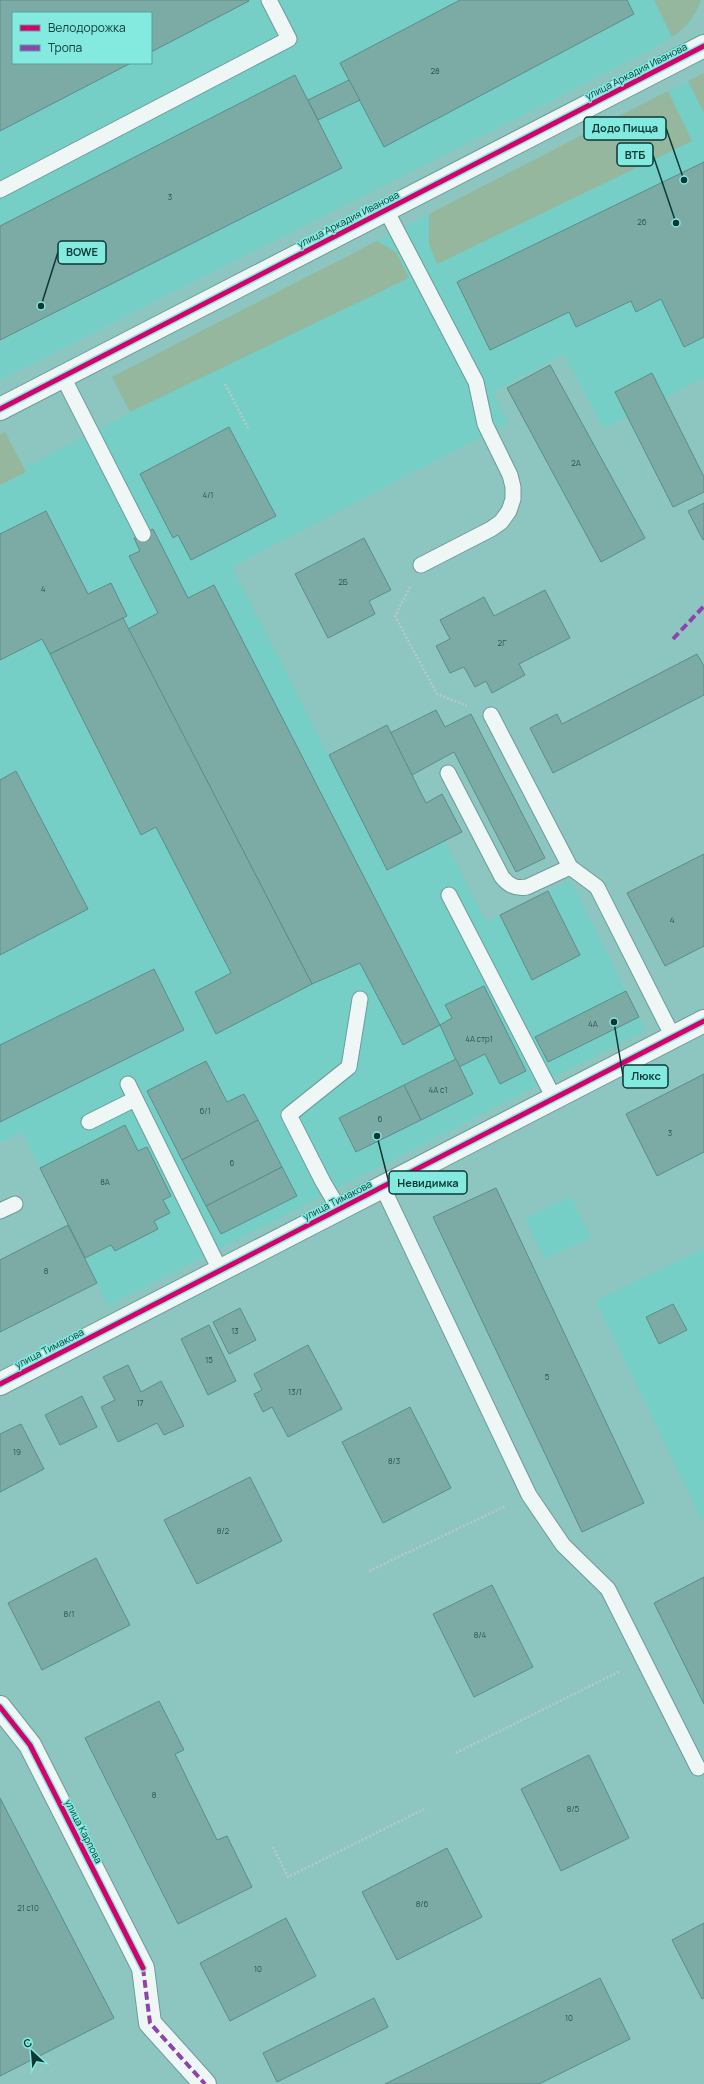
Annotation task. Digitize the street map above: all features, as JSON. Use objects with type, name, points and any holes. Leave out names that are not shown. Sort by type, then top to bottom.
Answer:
[{"type":"street","name":"улица Аркадия Иванова","points":[[0,409],[704,46]]},
{"type":"street","name":"улица Тимакова","points":[[0,1384],[704,1021]]},
{"type":"street","name":"улица Карпова","points":[[0,1707],[30,1745],[143,1968],[150,2023],[205,2084]]},
{"type":"lane","points":[[0,190],[289,39],[269,0]]},
{"type":"lane","points":[[386,210],[476,382],[486,424],[510,475],[513,487],[513,499],[509,511],[501,522],[491,529],[421,565]]},
{"type":"lane","points":[[63,377],[143,534]]},
{"type":"lane","points":[[491,715],[570,867],[597,887],[673,1037]]},
{"type":"lane","points":[[448,773],[502,877],[507,883],[520,888],[527,887],[570,867]]},
{"type":"lane","points":[[449,895],[554,1098]]},
{"type":"lane","points":[[339,1209],[323,1182],[289,1115],[349,1067],[360,999]]},
{"type":"lane","points":[[128,1084],[220,1270]]},
{"type":"lane","points":[[89,1122],[135,1099]]},
{"type":"lane","points":[[382,1186],[529,1495],[563,1545],[608,1589],[698,1768]]},
{"type":"lane","points":[[0,1211],[15,1204]]},
{"type":"path","points":[[225,384],[248,428]]},
{"type":"path","points":[[421,565],[395,616],[437,694],[491,715]]},
{"type":"path","points":[[369,1571],[529,1495]]},
{"type":"path","points":[[456,1753],[643,1660]]},
{"type":"path","points":[[273,1847],[288,1877],[424,1809]]},
{"type":"shaded area","points":[[0,0],[701,0],[696,13],[689,24],[655,48],[0,380]]},
{"type":"shaded area","points":[[704,73],[704,378],[604,429],[564,354],[493,392],[508,423],[232,567],[328,755],[387,725],[426,802],[442,794],[462,832],[445,841],[486,922],[571,880],[646,1030],[108,1306],[22,1132],[0,1143],[0,435],[5,432],[24,468],[130,413],[112,377]]},
{"type":"shaded area","points":[[570,1196],[591,1237],[545,1260],[525,1218]]},
{"type":"shaded area","points":[[704,1248],[704,1524],[596,1301]]},
{"type":"green space","points":[[654,0],[701,0],[690,21],[672,37]]},
{"type":"green space","points":[[704,73],[704,113],[688,81]]},
{"type":"green space","points":[[668,91],[692,141],[437,264],[429,244],[429,214]]},
{"type":"green space","points":[[377,241],[396,252],[409,278],[130,412],[112,377]]},
{"type":"green space","points":[[5,432],[26,472],[0,485],[0,435]]},
{"type":"building","points":[[0,0],[249,1],[152,51],[152,12],[12,12],[12,64],[129,64],[0,131]]},
{"type":"building","points":[[460,0],[627,0],[634,14],[384,147],[340,63]]},
{"type":"building","points":[[295,75],[342,168],[0,340],[0,226]]},
{"type":"building","points":[[349,80],[360,100],[318,120],[308,100]]},
{"type":"building","points":[[704,162],[704,337],[684,347],[661,299],[636,312],[631,301],[576,327],[569,312],[490,350],[457,282]]},
{"type":"building","points":[[550,365],[645,538],[601,562],[507,388]]},
{"type":"building","points":[[652,373],[704,477],[704,492],[673,507],[615,392]]},
{"type":"building","points":[[229,427],[276,516],[191,560],[178,535],[173,538],[140,474]]},
{"type":"building","points":[[704,503],[704,539],[703,540],[688,511]]},
{"type":"building","points":[[46,511],[88,594],[111,583],[127,616],[50,654],[42,639],[0,660],[0,534]]},
{"type":"building","points":[[153,529],[188,598],[214,585],[440,1025],[403,1045],[360,963],[312,984],[128,629],[158,613],[129,556],[140,551],[134,538]]},
{"type":"building","points":[[364,538],[391,590],[369,601],[375,614],[328,638],[295,574]]},
{"type":"building","points":[[545,590],[570,638],[519,664],[525,675],[492,693],[486,681],[475,687],[464,667],[450,673],[436,646],[450,639],[440,620],[484,597],[494,616]]},
{"type":"building","points":[[123,618],[312,984],[216,1034],[195,992],[231,973],[156,827],[141,835],[50,654]]},
{"type":"building","points":[[697,654],[704,666],[704,695],[553,773],[530,728],[557,714],[562,724]]},
{"type":"building","points":[[436,710],[445,727],[471,714],[545,858],[516,872],[454,752],[412,775],[390,733]]},
{"type":"building","points":[[387,725],[426,803],[442,794],[462,832],[387,870],[329,755]]},
{"type":"building","points":[[16,771],[88,909],[0,955],[0,780]]},
{"type":"building","points":[[704,854],[704,946],[665,966],[627,893]]},
{"type":"building","points":[[548,891],[580,955],[532,980],[500,915]]},
{"type":"building","points":[[154,969],[184,1030],[0,1122],[0,1045]]},
{"type":"building","points":[[484,986],[526,1071],[500,1084],[485,1054],[459,1067],[440,1025],[452,1018],[445,1005]]},
{"type":"building","points":[[626,991],[639,1017],[548,1062],[535,1037]]},
{"type":"building","points":[[456,1059],[473,1094],[421,1120],[404,1085]]},
{"type":"building","points":[[206,1061],[227,1102],[244,1094],[258,1120],[182,1160],[147,1091]]},
{"type":"building","points":[[704,1074],[704,1152],[657,1176],[626,1114]]},
{"type":"building","points":[[404,1085],[421,1120],[356,1152],[339,1118]]},
{"type":"building","points":[[258,1120],[282,1167],[206,1206],[182,1160]]},
{"type":"building","points":[[125,1125],[138,1151],[147,1147],[171,1196],[163,1200],[170,1213],[154,1221],[158,1229],[115,1251],[111,1245],[85,1258],[40,1168]]},
{"type":"building","points":[[282,1167],[297,1196],[221,1234],[206,1206]]},
{"type":"building","points":[[496,1188],[644,1503],[582,1532],[433,1217]]},
{"type":"building","points":[[68,1225],[97,1283],[0,1332],[0,1260]]},
{"type":"building","points":[[673,1304],[687,1330],[659,1344],[646,1317]]},
{"type":"building","points":[[240,1308],[256,1340],[229,1354],[213,1322]]},
{"type":"building","points":[[209,1325],[236,1381],[208,1395],[181,1339]]},
{"type":"building","points":[[308,1345],[342,1409],[288,1437],[272,1407],[263,1412],[254,1394],[262,1390],[254,1374]]},
{"type":"building","points":[[128,1365],[141,1392],[161,1381],[184,1426],[164,1435],[157,1423],[118,1442],[101,1407],[115,1400],[103,1377]]},
{"type":"building","points":[[82,1396],[97,1427],[60,1445],[45,1415]]},
{"type":"building","points":[[410,1407],[451,1488],[383,1523],[342,1442]]},
{"type":"building","points":[[21,1424],[44,1469],[0,1492],[0,1434]]},
{"type":"building","points":[[250,1477],[282,1541],[197,1584],[164,1520]]},
{"type":"building","points":[[96,1558],[130,1625],[42,1670],[8,1603]]},
{"type":"building","points":[[704,1577],[704,1704],[654,1603]]},
{"type":"building","points":[[492,1585],[533,1667],[474,1697],[433,1614]]},
{"type":"building","points":[[159,1701],[184,1750],[175,1754],[217,1840],[227,1836],[252,1887],[178,1924],[85,1738]]},
{"type":"building","points":[[589,1755],[629,1838],[561,1871],[521,1789]]},
{"type":"building","points":[[0,1798],[114,2018],[0,2076]]},
{"type":"building","points":[[447,1848],[482,1917],[397,1960],[362,1892]]},
{"type":"building","points":[[286,1918],[316,1976],[230,2021],[200,1963]]},
{"type":"building","points":[[704,1923],[704,1998],[702,1999],[672,1940]]},
{"type":"building","points":[[600,1978],[630,2039],[539,2084],[385,2084]]},
{"type":"building","points":[[374,1998],[388,2027],[277,2082],[263,2053]]},
{"type":"marked path","points":[[673,639],[704,606]]},
{"type":"marked path","points":[[143,1968],[150,2023],[205,2084]]},
{"type":"cycle path","points":[[0,409],[704,46]]},
{"type":"cycle path","points":[[0,1384],[704,1021]]},
{"type":"cycle path","points":[[0,1707],[30,1745],[143,1968]]},
{"type":"place","name":"Додо Пицца","points":[[684,180]]},
{"type":"place","name":"ВТБ","points":[[676,223]]},
{"type":"place","name":"BOWE","points":[[41,306]]},
{"type":"place","name":"Люкс","points":[[614,1022]]},
{"type":"place","name":"Невидимка","points":[[377,1136]]}]
